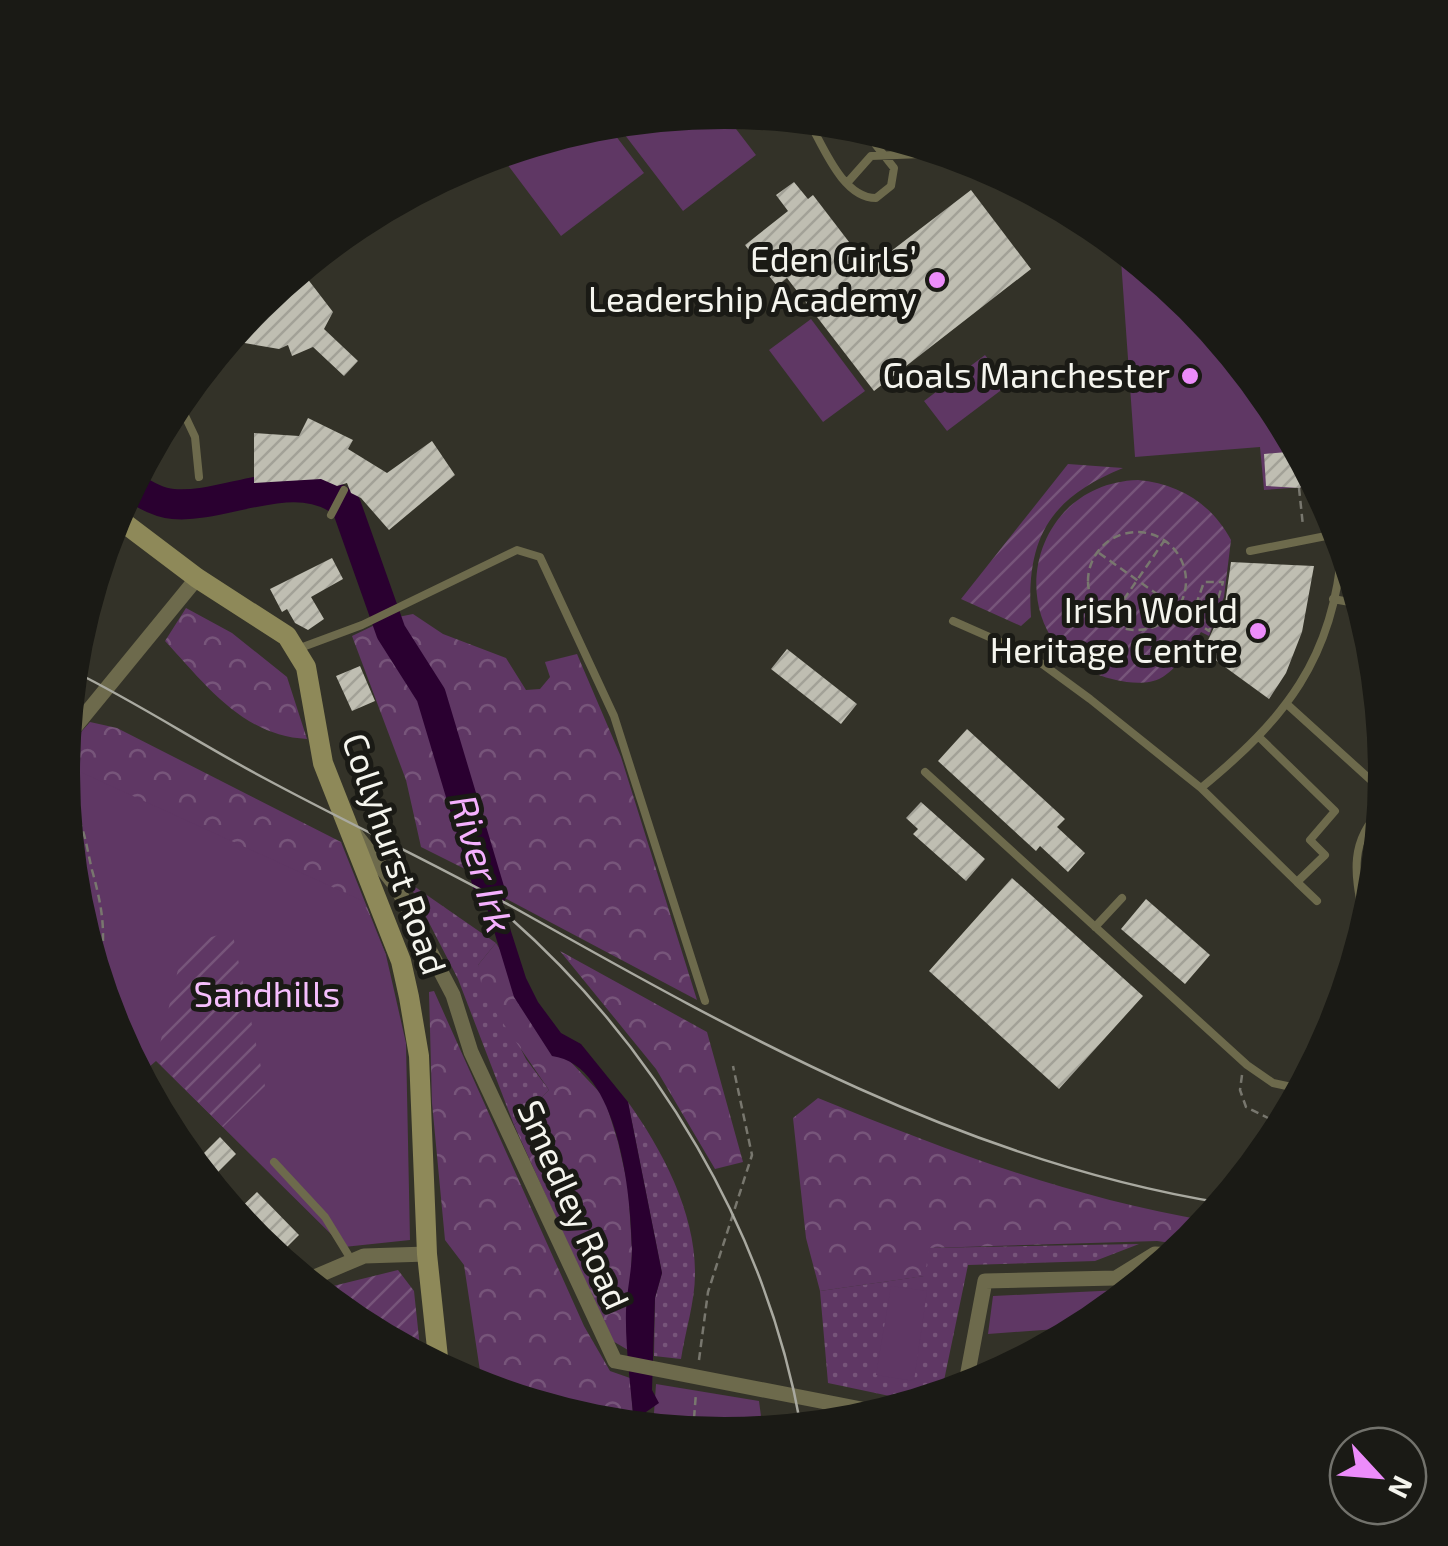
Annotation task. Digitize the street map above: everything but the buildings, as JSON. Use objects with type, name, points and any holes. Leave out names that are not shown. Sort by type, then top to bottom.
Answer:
[{"type":"street","points":[[129,527],[197,578],[287,636],[295,649]]},
{"type":"street","points":[[83,718],[197,578]]},
{"type":"street","name":"Collyhurst Road","points":[[295,649],[306,666],[323,763],[402,962],[419,1056],[427,1254],[437,1350]]},
{"type":"street","name":"Smedley Road","points":[[354,833],[396,886],[453,995],[471,1052],[614,1361],[846,1406]]},
{"type":"street","points":[[320,1274],[364,1256],[427,1254]]},
{"type":"street","points":[[969,1369],[985,1281],[1116,1278],[1146,1260]]},
{"type":"lane","points":[[818,136],[847,183],[870,198],[887,192],[894,168],[881,149]]},
{"type":"lane","points":[[847,183],[864,160],[895,152]]},
{"type":"lane","points":[[186,419],[195,437],[200,477]]},
{"type":"lane","points":[[331,515],[344,490]]},
{"type":"lane","points":[[1250,551],[1322,536]]},
{"type":"lane","points":[[295,649],[362,625],[518,550],[540,557],[614,716],[704,1001]]},
{"type":"lane","points":[[1201,788],[1260,738],[1289,706],[1313,664],[1333,599],[1336,573]]},
{"type":"lane","points":[[1333,599],[1345,601]]},
{"type":"lane","points":[[953,621],[1030,655],[1201,788],[1317,901]]},
{"type":"lane","points":[[1289,706],[1368,777]]},
{"type":"lane","points":[[1260,738],[1336,811],[1310,840],[1325,854],[1297,882]]},
{"type":"lane","points":[[925,772],[1248,1065],[1273,1083],[1287,1086]]},
{"type":"lane","points":[[1358,883],[1354,856],[1365,828]]},
{"type":"lane","points":[[1095,927],[1122,898]]},
{"type":"lane","points":[[274,1162],[325,1216],[352,1261]]},
{"type":"path","points":[[1299,488],[1306,540]]},
{"type":"path","points":[[1133,532],[1165,540],[1184,564],[1186,580],[1177,610],[1150,628],[1134,630],[1110,621],[1094,605],[1089,589],[1089,573],[1098,552],[1118,536],[1133,532]]},
{"type":"path","points":[[1110,621],[1165,540]]},
{"type":"path","points":[[1098,552],[1177,610],[1208,631],[1223,582],[1204,582],[1191,619]]},
{"type":"path","points":[[83,829],[89,840],[91,865],[104,910],[102,939]]},
{"type":"path","points":[[1248,1065],[1240,1090],[1246,1106],[1268,1117]]},
{"type":"path","points":[[692,1416],[691,1374],[708,1292],[752,1155],[733,1066]]},
{"type":"green space","points":[[736,129],[756,155],[683,211],[626,137],[682,130]]},
{"type":"green space","points":[[618,138],[644,173],[561,236],[509,166]]},
{"type":"green space","name":"Goals Manchester","points":[[1121,266],[1179,318],[1235,381],[1302,487],[1264,490],[1260,447],[1135,457]]},
{"type":"green space","points":[[811,319],[865,391],[823,422],[769,350]]},
{"type":"green space","points":[[985,355],[1008,385],[947,431],[924,401]]},
{"type":"green space","points":[[1068,464],[1123,468],[1077,493],[1047,524],[1033,565],[1031,617],[1021,626],[961,599]]},
{"type":"green space","points":[[1138,480],[1167,486],[1192,498],[1214,516],[1231,540],[1224,597],[1209,636],[1201,632],[1161,678],[1138,683],[1116,680],[1078,664],[1052,639],[1039,607],[1037,572],[1046,538],[1067,509],[1097,489]]},
{"type":"green space","points":[[186,608],[232,633],[287,677],[307,739],[284,736],[245,718],[195,674],[165,641]]},
{"type":"green space","points":[[413,614],[443,634],[506,658],[526,690],[540,689],[550,677],[545,662],[577,654],[621,757],[697,1000],[499,895],[438,694],[393,618]]},
{"type":"green space","points":[[379,623],[423,698],[460,813],[473,873],[421,847],[406,780],[352,636]]},
{"type":"green space","points":[[90,722],[117,728],[341,842],[386,955],[232,931],[148,1062],[114,980],[92,899],[81,815],[81,732]]},
{"type":"green space","name":"Sandhills","points":[[80,772],[363,901],[386,955],[406,1043],[410,1240],[344,1247],[156,1061],[150,1066],[146,1058],[102,940],[86,857]]},
{"type":"green space","points":[[408,882],[496,943],[478,965],[526,1059],[549,1090],[514,1125],[458,979]]},
{"type":"green space","points":[[232,931],[265,1086],[223,1127],[156,1060],[184,945]]},
{"type":"green space","points":[[496,943],[567,1058],[604,1097],[628,1186],[632,1249],[628,1350],[611,1340],[514,1125],[549,1090],[483,994],[478,965]]},
{"type":"green space","points":[[560,951],[707,1032],[743,1162],[715,1169],[656,1069]]},
{"type":"green space","points":[[434,991],[584,1326],[610,1371],[630,1378],[633,1410],[557,1395],[480,1369],[464,1265],[445,1240],[432,1103],[429,992]]},
{"type":"green space","points":[[818,1098],[1057,1186],[1189,1217],[1164,1242],[929,1248],[925,1276],[820,1291],[806,1238],[793,1118]]},
{"type":"green space","points":[[628,1102],[675,1183],[690,1228],[695,1285],[681,1359],[654,1356],[655,1298],[662,1273]]},
{"type":"green space","points":[[1139,1244],[1095,1261],[968,1265],[945,1378],[888,1396],[828,1383],[820,1291],[924,1276],[928,1248]]},
{"type":"green space","points":[[398,1270],[414,1291],[419,1340],[366,1308],[334,1286]]},
{"type":"green space","points":[[891,1286],[927,1291],[914,1381],[876,1375]]},
{"type":"green space","points":[[1107,1291],[1048,1330],[988,1334],[993,1296]]},
{"type":"green space","points":[[656,1384],[759,1401],[761,1416],[682,1416],[654,1413]]},
{"type":"water","points":[[470,852],[488,860],[526,978],[538,1002],[561,1033],[581,1044],[628,1102],[662,1273],[655,1298],[652,1390],[659,1403],[646,1412],[632,1410],[626,1324],[631,1226],[617,1136],[593,1082],[575,1065],[552,1056],[514,997]]},
{"type":"waterway","name":"River Irk","points":[[144,494],[173,504],[194,504],[261,491],[306,488],[327,493],[346,505],[391,632],[431,695],[491,895]]},
{"type":"tram line","points":[[87,679],[264,778],[772,1048],[947,1126],[1036,1158],[1128,1184],[1206,1200]]},
{"type":"tram line","points":[[508,916],[612,1024],[697,1147],[732,1214],[761,1283],[798,1412]]},
{"type":"place","name":"Eden Girls’ Leadership Academy","points":[[937,280]]},
{"type":"place","name":"Goals Manchester","points":[[1190,376]]},
{"type":"place","name":"Irish World Heritage Centre","points":[[1258,631]]}]
